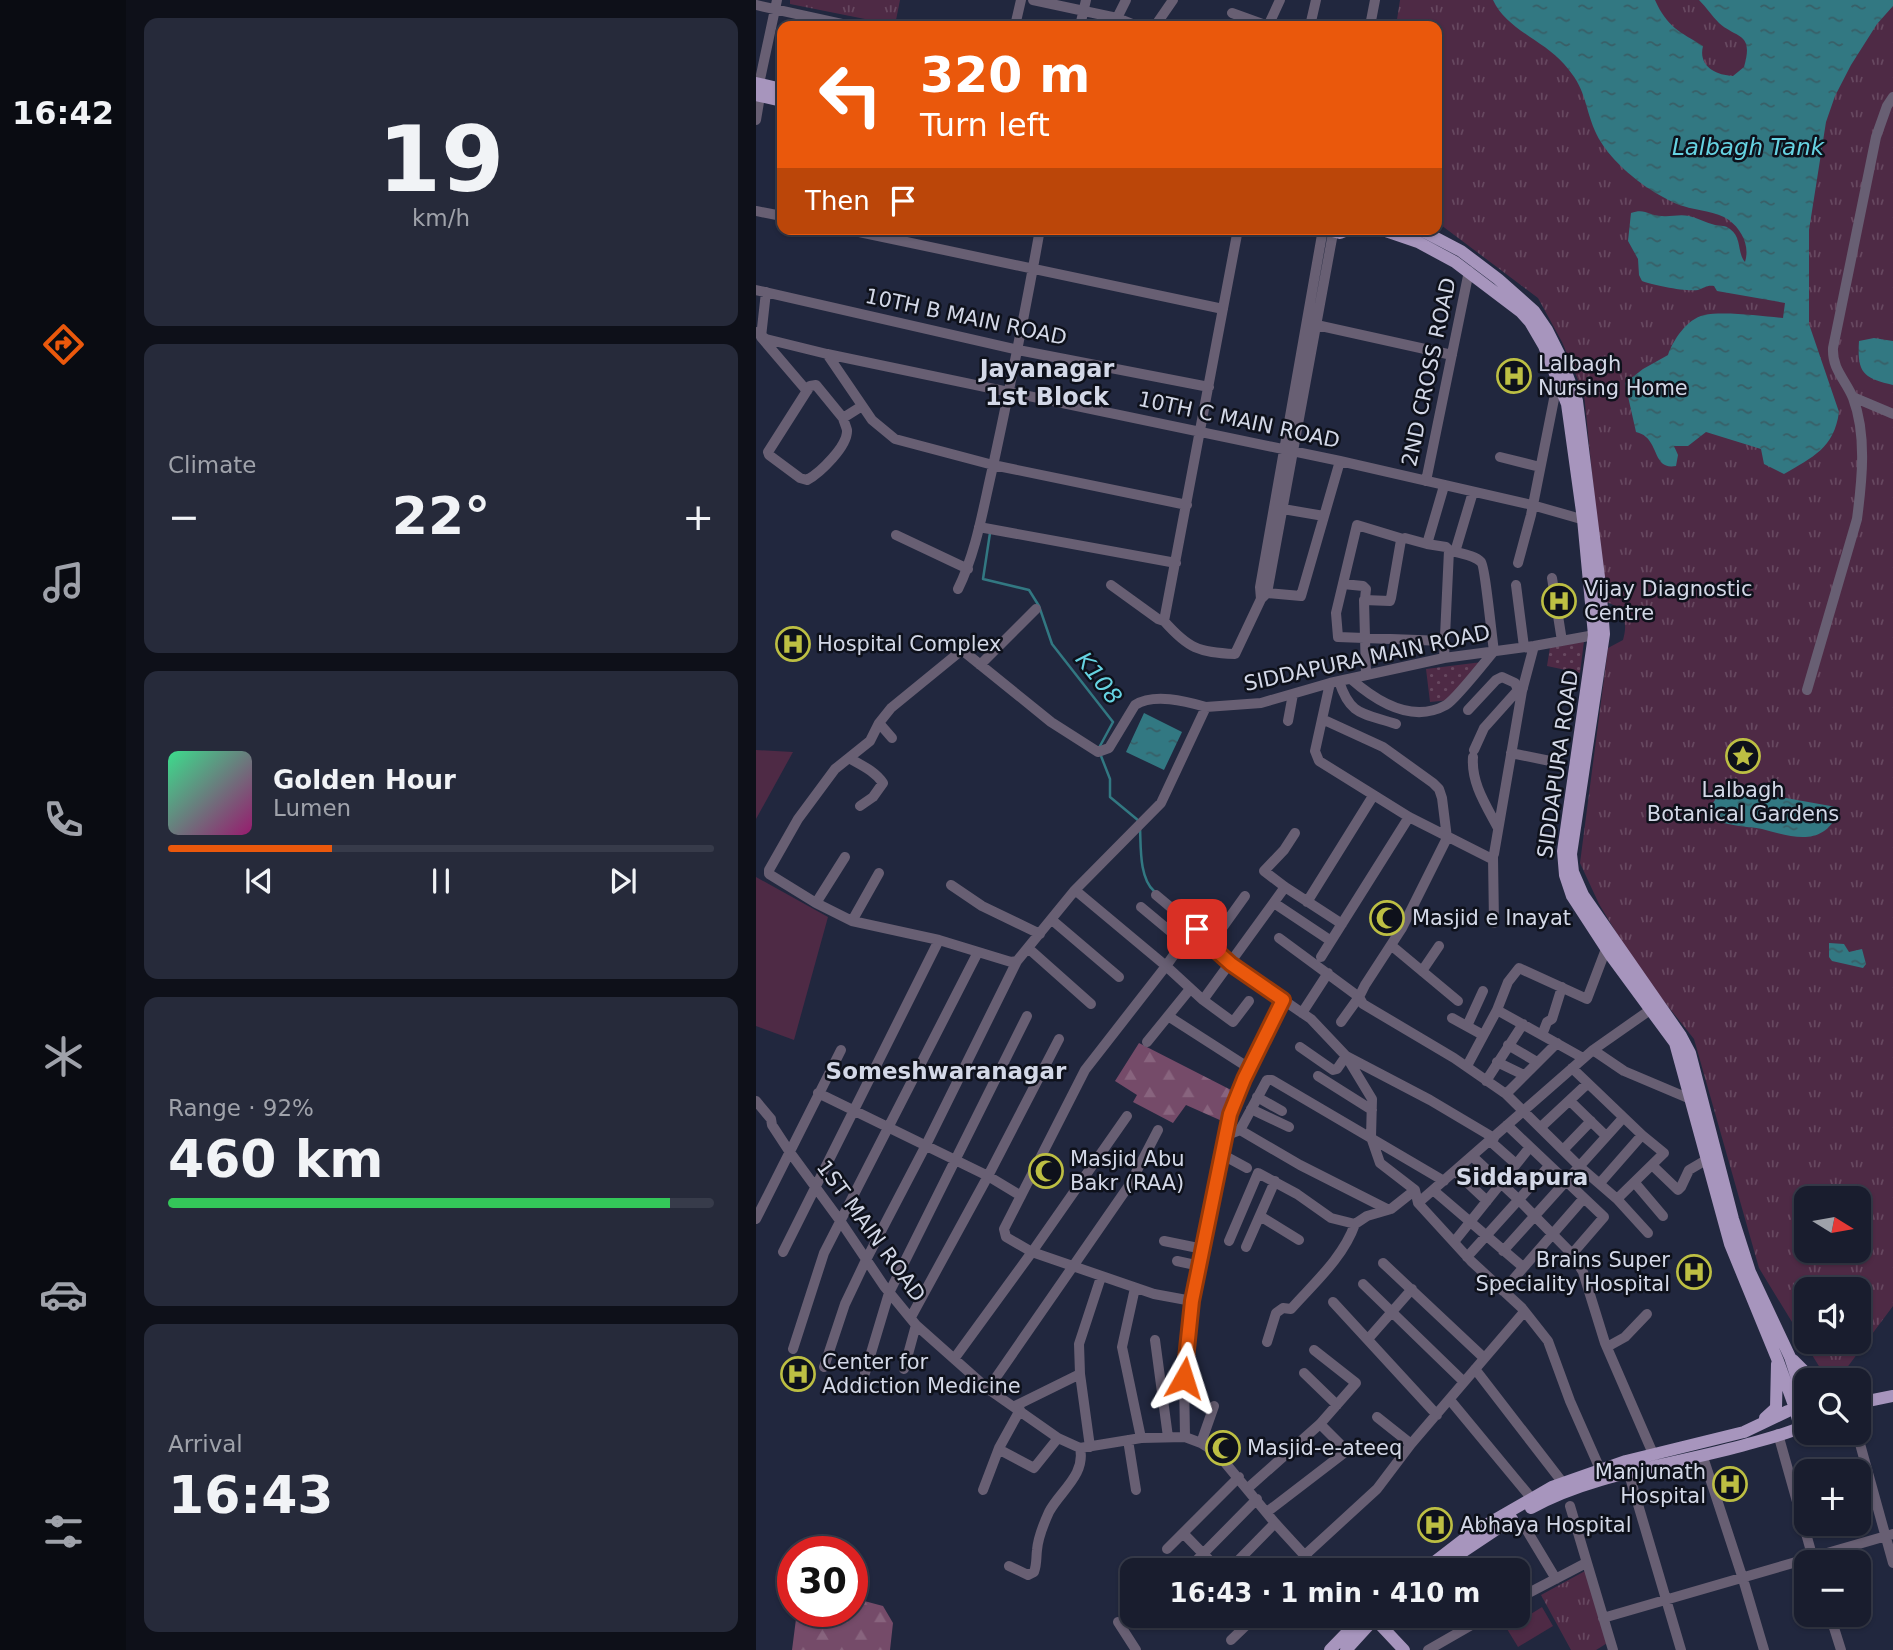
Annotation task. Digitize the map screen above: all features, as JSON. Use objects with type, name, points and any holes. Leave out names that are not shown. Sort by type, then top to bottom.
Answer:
[{"type":"main road","points":[[758,89],[777,89]]},
{"type":"main road","points":[[758,89],[777,98]]},
{"type":"main road","name":"SIDDAPURA ROAD","points":[[1396,235],[1434,249],[1469,271],[1512,304],[1530,322],[1567,404],[1588,520]]},
{"type":"main road","name":"SIDDAPURA ROAD","points":[[1430,235],[1461,251],[1534,311],[1547,330],[1577,401],[1599,634],[1562,864],[1572,896],[1681,1036],[1690,1053],[1706,1160],[1735,1258],[1784,1359]]},
{"type":"main road","name":"SIDDAPURA ROAD","points":[[1611,945],[1650,1010],[1675,1044],[1697,1100],[1750,1272],[1784,1359]]},
{"type":"main road","points":[[1784,1359],[1796,1368]]},
{"type":"main road","points":[[1784,1359],[1794,1386]]},
{"type":"main road","points":[[1744,1432],[1773,1413],[1776,1408],[1775,1370],[1784,1359]]},
{"type":"main road","points":[[1871,1400],[1893,1395]]},
{"type":"main road","points":[[1871,1409],[1893,1405]]},
{"type":"main road","points":[[1440,1558],[1472,1533],[1563,1483],[1626,1461],[1744,1432],[1794,1410]]},
{"type":"main road","points":[[1455,1558],[1536,1505],[1565,1492],[1703,1457],[1794,1430]]},
{"type":"main road","points":[[1330,1650],[1357,1628]]},
{"type":"main road","points":[[1346,1650],[1363,1628]]},
{"type":"main road","points":[[1383,1628],[1404,1650]]},
{"type":"street","points":[[1016,21],[1021,0]]},
{"type":"street","points":[[1033,0],[1085,5],[1124,21]]},
{"type":"street","points":[[1117,18],[1126,0]]},
{"type":"street","points":[[1158,21],[1173,0]]},
{"type":"street","points":[[1270,21],[1280,0]]},
{"type":"street","points":[[1311,21],[1316,0]]},
{"type":"street","points":[[1371,21],[1375,0]]},
{"type":"street","points":[[1378,21],[1382,0]]},
{"type":"street","points":[[756,5],[776,5],[833,21]]},
{"type":"street","points":[[756,120],[758,89],[776,5]]},
{"type":"street","points":[[1232,13],[1254,21]]},
{"type":"street","points":[[1807,690],[1858,510],[1862,475],[1860,429],[1853,397],[1839,375],[1833,348],[1876,137],[1893,97]]},
{"type":"street","points":[[756,211],[777,215]]},
{"type":"street","points":[[873,235],[1223,309]]},
{"type":"street","points":[[958,589],[968,569],[979,527],[1010,392],[1040,235]]},
{"type":"street","points":[[1164,621],[1237,235]]},
{"type":"street","points":[[1264,596],[1260,587],[1289,451],[1326,235]]},
{"type":"street","name":"2ND CROSS ROAD","points":[[1426,481],[1469,271]]},
{"type":"street","points":[[761,291],[759,334],[807,391]]},
{"type":"street","name":"10TH B MAIN ROAD","points":[[761,291],[1018,349],[1209,387]]},
{"type":"street","points":[[1311,324],[1452,355]]},
{"type":"street","name":"10TH C MAIN ROAD","points":[[759,334],[827,354],[1340,461],[1588,520]]},
{"type":"street","points":[[827,354],[872,420],[895,439],[993,465],[1187,505]]},
{"type":"street","points":[[1518,563],[1558,379]]},
{"type":"street","points":[[816,385],[843,418],[847,430],[846,438],[836,454],[814,477],[807,480],[800,478],[770,457],[768,452],[810,386],[816,385]]},
{"type":"street","points":[[1853,397],[1893,414]]},
{"type":"street","points":[[843,418],[862,406]]},
{"type":"street","points":[[1111,585],[1164,621],[1191,647],[1235,654],[1264,596],[1283,509],[1289,451]]},
{"type":"street","points":[[1500,457],[1540,467]]},
{"type":"street","points":[[1264,596],[1301,596],[1340,461]]},
{"type":"street","name":"2ND CROSS ROAD","points":[[1427,544],[1444,486]]},
{"type":"street","points":[[1444,658],[1452,551],[1473,492]]},
{"type":"street","points":[[1283,509],[1324,516]]},
{"type":"street","points":[[1351,679],[1373,698],[1416,713],[1447,705],[1494,651],[1484,569],[1478,559],[1446,547],[1403,539],[1357,524],[1336,612],[1338,637],[1444,641]]},
{"type":"street","points":[[979,527],[1176,563]]},
{"type":"street","points":[[896,535],[968,569]]},
{"type":"street","points":[[1365,599],[1390,601],[1403,539]]},
{"type":"street","points":[[1552,578],[1562,641]]},
{"type":"street","points":[[1343,584],[1363,586],[1366,589],[1363,638],[1366,675]]},
{"type":"street","points":[[1494,923],[1493,857],[1529,647],[1516,585]]},
{"type":"street","points":[[1017,961],[852,921],[772,877],[769,870],[798,819],[835,769],[870,741],[891,708],[962,647],[980,665],[1036,609]]},
{"type":"street","name":"SIDDAPURA MAIN ROAD","points":[[980,665],[1051,722],[1098,752],[1109,748],[1135,705],[1141,701],[1186,701],[1206,707],[1261,704],[1335,682],[1444,658],[1529,647],[1599,634]]},
{"type":"street","points":[[1468,710],[1502,677],[1520,689]]},
{"type":"street","points":[[1335,682],[1322,719],[1315,751],[1319,761],[1373,796],[1447,838],[1488,859],[1493,857]]},
{"type":"street","points":[[1335,682],[1352,708],[1396,724]]},
{"type":"street","points":[[1498,829],[1475,782],[1472,772],[1474,753],[1484,727],[1520,689]]},
{"type":"street","points":[[1288,721],[1293,694]]},
{"type":"street","points":[[824,1367],[845,1304],[1017,961],[1075,890],[1161,803],[1206,707]]},
{"type":"street","points":[[1322,719],[1383,747],[1433,783],[1442,798],[1447,838],[1392,946],[1341,1022]]},
{"type":"street","points":[[879,723],[892,738]]},
{"type":"street","points":[[1511,753],[1555,762]]},
{"type":"street","points":[[849,758],[868,769],[883,783],[873,797],[860,806]]},
{"type":"street","points":[[1307,902],[1373,796]]},
{"type":"street","points":[[1321,957],[1409,817]]},
{"type":"street","points":[[1295,833],[1265,872],[1342,924]]},
{"type":"street","points":[[816,903],[845,857]]},
{"type":"street","points":[[852,921],[879,873]]},
{"type":"street","points":[[951,885],[982,906],[1040,934]]},
{"type":"street","points":[[1203,1000],[1285,887]]},
{"type":"street","points":[[1075,890],[1203,1000],[1233,1022],[1249,1001]]},
{"type":"street","points":[[1156,895],[1212,942]]},
{"type":"street","points":[[1245,896],[1211,946],[1231,964],[1311,1019],[1346,1056],[1372,1099],[1371,1137],[1380,1163],[1415,1190],[1418,1203],[1549,1341],[1570,1401],[1600,1469]]},
{"type":"street","points":[[1274,903],[1331,942]]},
{"type":"street","points":[[1141,907],[1183,942],[1085,1070],[1004,1233],[1006,1237],[1032,1252],[1072,1268],[1154,1294],[1192,1301]]},
{"type":"street","points":[[1052,920],[1119,977]]},
{"type":"street","points":[[1279,938],[1359,997],[1363,1004],[1467,1066],[1506,1094],[1580,1167],[1617,1199],[1648,1233]]},
{"type":"street","points":[[782,1252],[939,940]]},
{"type":"street","points":[[1467,1066],[1497,1010],[1508,982],[1518,968],[1587,999],[1611,945]]},
{"type":"street","points":[[1392,946],[1458,1001]]},
{"type":"street","points":[[1422,971],[1439,946]]},
{"type":"street","points":[[1028,948],[1091,1004]]},
{"type":"street","points":[[793,1349],[815,1276],[978,952]]},
{"type":"street","points":[[1302,1013],[1328,973]]},
{"type":"street","points":[[1542,1035],[1547,1022],[1552,1019],[1562,988]]},
{"type":"street","points":[[1147,1042],[1191,989]]},
{"type":"street","points":[[1466,1026],[1483,991]]},
{"type":"street","points":[[1185,1437],[1184,1378],[1192,1301],[1230,1114],[1283,1000]]},
{"type":"street","points":[[1497,1010],[1583,1058]]},
{"type":"street","points":[[1418,1203],[1583,1058],[1650,1010]]},
{"type":"street","points":[[865,1373],[889,1293],[1027,1016]]},
{"type":"street","points":[[1168,1016],[1250,1068]]},
{"type":"street","points":[[1452,1018],[1483,1035]]},
{"type":"street","points":[[1486,1081],[1522,1024]]},
{"type":"street","points":[[904,1369],[914,1321],[1059,1039]]},
{"type":"street","points":[[1506,1094],[1557,1043]]},
{"type":"street","points":[[1508,1045],[1537,1062]]},
{"type":"street","points":[[1300,1047],[1333,1070],[1346,1056]]},
{"type":"street","points":[[756,1219],[841,1050]]},
{"type":"street","points":[[1593,1050],[1624,1071],[1697,1100]]},
{"type":"street","points":[[1346,1056],[1430,1100],[1492,1140],[1516,1164]]},
{"type":"street","points":[[1497,1062],[1524,1075]]},
{"type":"street","points":[[1572,1068],[1623,1118],[1664,1153],[1617,1199]]},
{"type":"street","points":[[1318,1076],[1372,1110]]},
{"type":"street","points":[[1227,1135],[1240,1129],[1265,1082],[1272,1080],[1444,1181]]},
{"type":"street","points":[[1541,1126],[1587,1084]]},
{"type":"street","points":[[818,1093],[988,1176],[1021,1195]]},
{"type":"street","points":[[1257,1097],[1282,1111]]},
{"type":"street","points":[[756,1101],[771,1119],[772,1125],[766,1123],[756,1109]]},
{"type":"street","points":[[1570,1101],[1606,1136]]},
{"type":"street","points":[[1251,1109],[1289,1127]]},
{"type":"street","points":[[954,1359],[1127,1116]]},
{"type":"street","points":[[1503,1251],[1623,1118]]},
{"type":"street","points":[[1564,1149],[1591,1121]]},
{"type":"street","name":"1ST MAIN ROAD","points":[[772,1125],[889,1293],[914,1321],[988,1389],[1058,1438],[1085,1448]]},
{"type":"street","points":[[1507,1125],[1604,1217],[1572,1254]]},
{"type":"street","points":[[1240,1129],[1300,1164],[1391,1209]]},
{"type":"street","points":[[988,1389],[1130,1184],[1158,1130]]},
{"type":"street","points":[[1600,1183],[1642,1135]]},
{"type":"street","points":[[1454,1242],[1530,1147]]},
{"type":"street","points":[[1223,1155],[1247,1168]]},
{"type":"street","points":[[1472,1156],[1552,1233],[1572,1254],[1583,1272],[1607,1348],[1654,1456]]},
{"type":"street","points":[[1652,1165],[1678,1189],[1689,1170],[1706,1160]]},
{"type":"street","points":[[1468,1257],[1549,1166]]},
{"type":"street","points":[[1455,1171],[1487,1201]]},
{"type":"street","points":[[1229,1241],[1258,1173],[1275,1181],[1331,1218],[1355,1224]]},
{"type":"street","points":[[1246,1247],[1275,1181]]},
{"type":"street","points":[[1635,1182],[1663,1216]]},
{"type":"street","points":[[1268,1342],[1276,1313],[1283,1308],[1290,1309],[1341,1253],[1355,1224],[1367,1216],[1391,1209],[1415,1190]]},
{"type":"street","points":[[1433,1190],[1523,1267]]},
{"type":"street","points":[[1503,1291],[1584,1198]]},
{"type":"street","points":[[1260,1216],[1299,1240]]},
{"type":"street","points":[[1164,1241],[1203,1249]]},
{"type":"street","points":[[1177,1261],[1200,1266]]},
{"type":"street","points":[[1383,1263],[1483,1357]]},
{"type":"street","points":[[1009,1566],[1028,1574],[1034,1572],[1038,1562],[1037,1550],[1047,1519],[1060,1495],[1077,1474],[1085,1448],[1079,1344],[1101,1277]]},
{"type":"street","points":[[1363,1283],[1464,1382]]},
{"type":"street","points":[[1135,1288],[1122,1347],[1141,1438]]},
{"type":"street","points":[[1368,1339],[1412,1289]]},
{"type":"street","points":[[1333,1302],[1437,1415]]},
{"type":"street","points":[[1315,1558],[1377,1489],[1410,1444],[1524,1312]]},
{"type":"street","points":[[1607,1348],[1625,1337],[1647,1314]]},
{"type":"street","points":[[1155,1340],[1168,1437]]},
{"type":"street","points":[[1248,1488],[1320,1424],[1356,1383],[1314,1350]]},
{"type":"street","points":[[1475,1369],[1563,1483]]},
{"type":"street","points":[[1304,1373],[1337,1405]]},
{"type":"street","points":[[983,1490],[1018,1408],[1080,1374]]},
{"type":"street","points":[[1450,1400],[1532,1499]]},
{"type":"street","points":[[1201,1443],[1214,1406]]},
{"type":"street","points":[[1377,1417],[1410,1444]]},
{"type":"street","points":[[1267,1512],[1344,1453],[1344,1448],[1320,1424]]},
{"type":"street","points":[[1778,1434],[1810,1550]]},
{"type":"street","points":[[1085,1448],[1141,1438],[1185,1437],[1201,1443],[1217,1452],[1303,1558]]},
{"type":"street","points":[[1000,1450],[1034,1468],[1058,1438]]},
{"type":"street","points":[[1128,1440],[1136,1490]]},
{"type":"street","points":[[1861,1445],[1889,1535],[1893,1563]]},
{"type":"street","points":[[1703,1457],[1764,1650]]},
{"type":"street","points":[[1629,1474],[1681,1650]]},
{"type":"street","points":[[1167,1549],[1239,1477]]},
{"type":"street","points":[[1199,1558],[1257,1499]]},
{"type":"street","points":[[1570,1506],[1613,1650]]},
{"type":"street","points":[[1241,1558],[1275,1523]]},
{"type":"street","points":[[1526,1529],[1556,1578]]},
{"type":"street","points":[[1183,1533],[1207,1558]]},
{"type":"street","points":[[1843,1550],[1889,1535]]},
{"type":"street","points":[[1530,1592],[1586,1563]]},
{"type":"street","points":[[1603,1618],[1794,1565]]},
{"type":"street","points":[[1118,1622],[1136,1650]]},
{"type":"street","points":[[1834,1627],[1841,1650]]},
{"type":"street","points":[[1231,1640],[1243,1628]]},
{"type":"street","points":[[1428,1650],[1467,1628]]},
{"type":"green space","points":[[790,0],[900,0],[896,21],[875,21],[790,4]]},
{"type":"green space","name":"Lalbagh Botanical Gardens","points":[[1400,0],[1893,0],[1893,1306],[1871,1335],[1871,1277],[1794,1277],[1794,1325],[1759,1268],[1694,1039],[1639,970],[1599,904],[1580,863],[1608,648],[1623,640],[1625,622],[1617,607],[1605,602],[1584,394],[1562,342],[1538,298],[1442,226],[1442,21],[1397,21]]},
{"type":"green space","points":[[1584,641],[1580,673],[1547,666],[1550,647]]},
{"type":"green space","points":[[1482,662],[1451,700],[1430,702],[1426,669]]},
{"type":"green space","points":[[756,750],[793,752],[756,819]]},
{"type":"green space","points":[[756,877],[828,917],[794,1040],[756,1026]]},
{"type":"green space","points":[[1139,1043],[1235,1092],[1222,1121],[1186,1105],[1173,1123],[1133,1102],[1137,1095],[1115,1081]]},
{"type":"green space","name":"Lalbagh Botanical Gardens","points":[[1812,1354],[1857,1354],[1847,1368],[1820,1368]]},
{"type":"green space","points":[[1585,1571],[1609,1642],[1596,1650],[1571,1650],[1541,1595]]},
{"type":"green space","points":[[868,1602],[883,1606],[893,1623],[890,1650],[792,1650],[795,1627],[868,1627]]},
{"type":"green space","points":[[1542,1607],[1553,1626],[1518,1647],[1507,1629],[1530,1628],[1530,1615]]},
{"type":"water","name":"Lalbagh Tank","points":[[1493,0],[1655,0],[1669,23],[1703,46],[1703,59],[1709,68],[1720,74],[1733,76],[1744,67],[1747,56],[1745,42],[1719,23],[1699,0],[1893,0],[1893,6],[1877,24],[1851,65],[1835,96],[1826,122],[1809,230],[1809,324],[1839,412],[1827,443],[1813,456],[1784,474],[1764,464],[1761,449],[1706,432],[1688,446],[1674,446],[1678,455],[1676,466],[1669,466],[1660,461],[1650,441],[1636,432],[1625,383],[1668,355],[1686,325],[1698,317],[1712,314],[1783,318],[1785,303],[1717,291],[1714,286],[1686,290],[1642,281],[1638,259],[1628,241],[1631,213],[1640,211],[1657,216],[1685,215],[1726,227],[1734,232],[1745,262],[1744,239],[1729,220],[1668,199],[1644,186],[1621,166],[1599,138],[1581,89],[1571,73],[1555,56],[1507,19]]},
{"type":"water","points":[[1874,338],[1893,341],[1893,385],[1875,380],[1861,367],[1859,341]]},
{"type":"water","points":[[1144,713],[1182,732],[1164,770],[1126,752]]},
{"type":"water","points":[[1740,794],[1786,798],[1836,807],[1839,812],[1824,831],[1806,837],[1725,823],[1712,815],[1711,807],[1717,797]]},
{"type":"water","points":[[1829,943],[1844,944],[1849,952],[1862,949],[1866,964],[1863,968],[1832,961],[1829,957]]},
{"type":"waterway","name":"K108","points":[[990,533],[983,579],[1029,590],[1039,606],[1052,644],[1113,722],[1100,746]]},
{"type":"waterway","name":"K108","points":[[1101,756],[1110,779],[1110,797],[1139,821]]},
{"type":"waterway","name":"K108","points":[[1140,828],[1143,870],[1154,891]]},
{"type":"place","name":"Lalbagh Nursing Home","points":[[1514,376]]},
{"type":"place","name":"Vijay Diagnostic Centre","points":[[1559,601]]},
{"type":"place","name":"Hospital Complex","points":[[793,644]]},
{"type":"place","name":"Lalbagh Botanical Gardens","points":[[1743,756]]},
{"type":"place","name":"Masjid e Inayat","points":[[1387,918]]},
{"type":"place","name":"Masjid Abu Bakr (RAA)","points":[[1046,1171]]},
{"type":"place","name":"Brains Super Speciality Hospital","points":[[1694,1272]]},
{"type":"place","name":"Center for Addiction Medicine","points":[[798,1374]]},
{"type":"place","name":"Masjid-e-ateeq","points":[[1223,1448]]},
{"type":"place","name":"Manjunath Hospital","points":[[1730,1484]]},
{"type":"place","name":"Abhaya Hospital","points":[[1435,1525]]},
{"type":"district","name":"Jayanagar 1st Block","points":[[1047,383]]},
{"type":"district","name":"Someshwaranagar","points":[[946,1071]]},
{"type":"district","name":"Siddapura","points":[[1522,1177]]},
{"type":"route","points":[[1184,1378],[1192,1301],[1230,1114],[1283,1000],[1231,964],[1197,929]]}]
